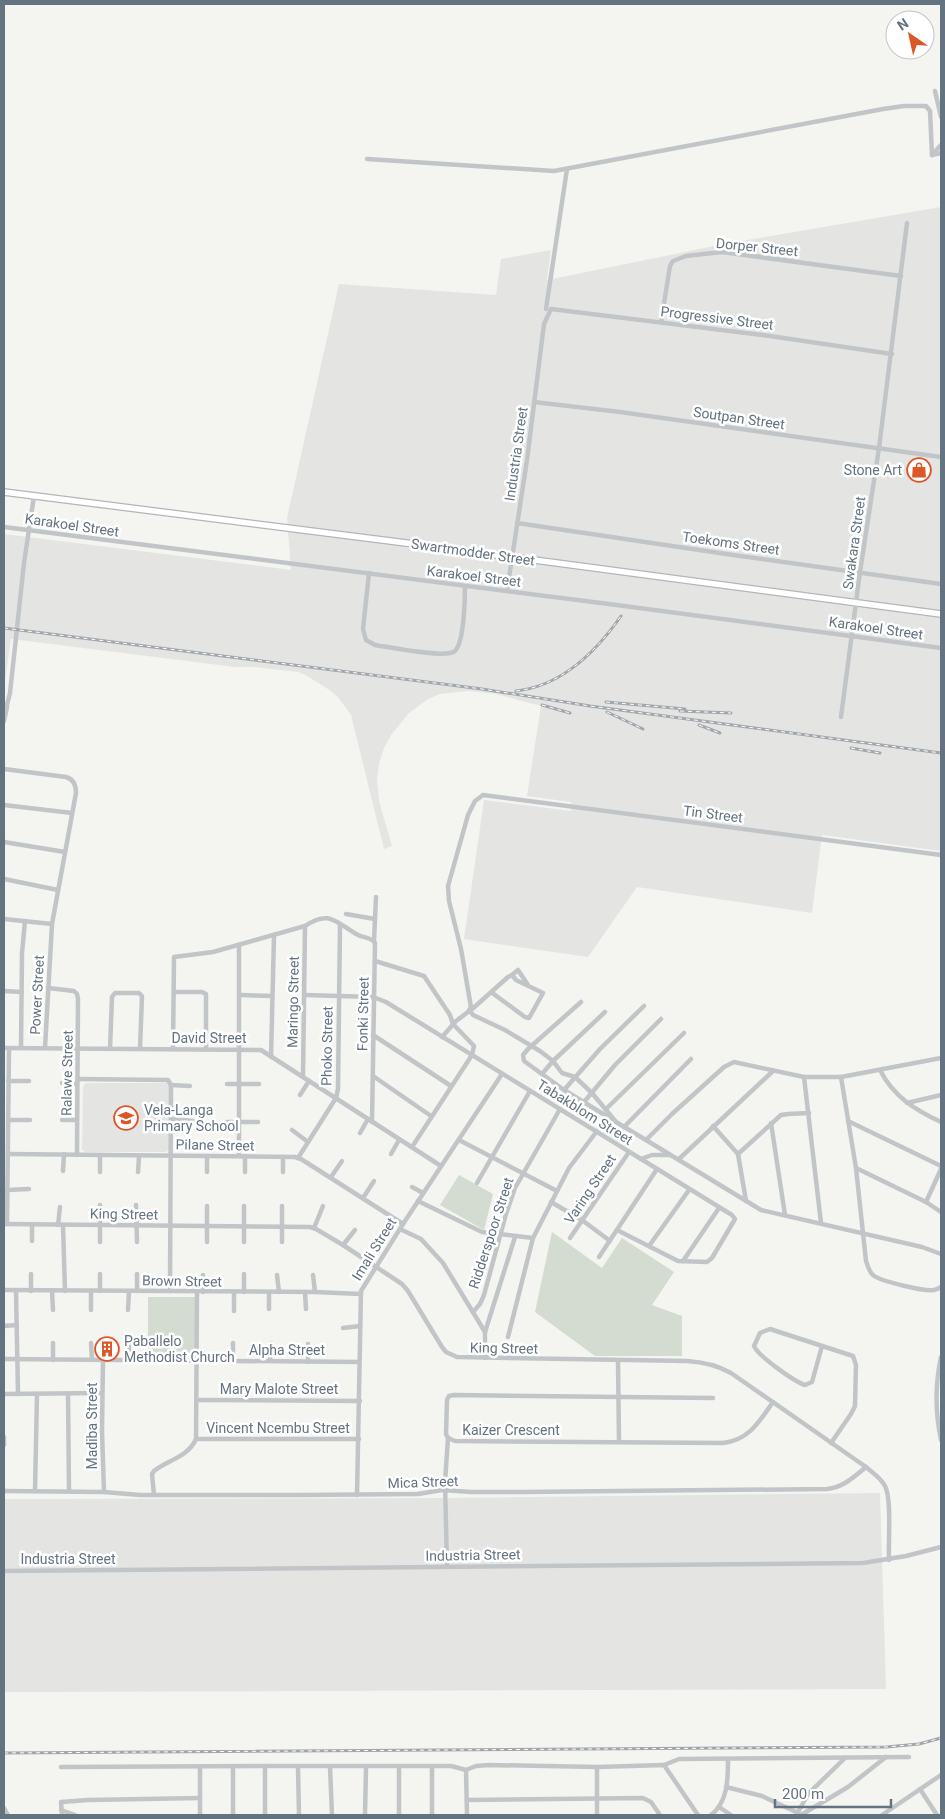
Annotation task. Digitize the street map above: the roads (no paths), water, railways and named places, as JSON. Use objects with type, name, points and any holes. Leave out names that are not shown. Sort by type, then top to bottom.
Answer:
[{"type":"main road","name":"Swartmodder Street","points":[[4,492],[941,614]]},
{"type":"street","points":[[935,91],[941,117]]},
{"type":"street","points":[[367,159],[546,171],[567,169],[883,109],[914,105],[926,106],[930,111],[932,155]]},
{"type":"street","points":[[932,155],[941,144]]},
{"type":"street","points":[[932,155],[941,153]]},
{"type":"street","points":[[546,309],[567,169]]},
{"type":"street","name":"Swakara Street","points":[[841,716],[892,354],[907,223]]},
{"type":"street","name":"Dorper Street","points":[[661,322],[670,266],[673,261],[686,256],[722,252],[901,276]]},
{"type":"street","name":"Progressive Street","points":[[545,320],[551,309],[554,309],[892,354]]},
{"type":"street","name":"Industria Street","points":[[507,591],[545,320]]},
{"type":"street","name":"Soutpan Street","points":[[534,402],[941,457]]},
{"type":"street","points":[[4,721],[34,496]]},
{"type":"street","name":"Toekoms Street","points":[[518,523],[941,584]]},
{"type":"street","name":"Karakoel Street","points":[[4,527],[941,648]]},
{"type":"street","points":[[369,573],[363,629],[366,640],[375,645],[438,654],[450,653],[458,647],[461,636],[465,587]]},
{"type":"street","name":"Power Street","points":[[4,769],[70,778],[75,783],[76,788],[52,924],[45,1048]]},
{"type":"street","name":"Tin Street","points":[[470,1010],[471,1005],[461,949],[449,902],[448,886],[468,815],[475,801],[483,795],[941,855]]},
{"type":"street","points":[[4,805],[72,813]]},
{"type":"street","points":[[4,842],[65,852]]},
{"type":"street","points":[[4,879],[58,890]]},
{"type":"street","name":"Fonki Street","points":[[370,1121],[373,1076],[376,897]]},
{"type":"street","points":[[346,914],[375,919]]},
{"type":"street","points":[[173,1049],[174,957],[213,952],[274,936],[324,918],[331,919],[358,935],[374,941]]},
{"type":"street","points":[[4,919],[52,924]]},
{"type":"street","points":[[21,1048],[22,953],[25,921]]},
{"type":"street","name":"Phoko Street","points":[[298,1158],[336,1098],[338,1086],[341,925]]},
{"type":"street","name":"Maringo Street","points":[[303,1077],[305,926]]},
{"type":"street","points":[[271,1057],[274,936]]},
{"type":"street","points":[[239,945],[239,1156]]},
{"type":"street","points":[[375,961],[424,976],[450,1015],[453,1024],[473,1044],[474,1048],[472,1055],[412,1147]]},
{"type":"street","points":[[442,1037],[453,1024],[518,970],[529,987]]},
{"type":"street","points":[[490,992],[525,1017],[530,1018],[543,993],[516,980],[512,975]]},
{"type":"street","name":"Ralawe Street","points":[[48,988],[76,993],[79,1001],[77,1155]]},
{"type":"street","points":[[4,991],[22,992]]},
{"type":"street","points":[[110,1049],[113,994],[137,992],[141,995],[142,1002],[140,1049]]},
{"type":"street","points":[[174,992],[202,992],[206,994],[206,1050]]},
{"type":"street","points":[[240,995],[272,996]]},
{"type":"street","points":[[305,995],[373,997]]},
{"type":"street","name":"Tabakblom Street","points":[[373,997],[386,1002],[732,1215],[735,1220],[710,1260],[702,1262],[683,1261]]},
{"type":"street","points":[[581,1002],[533,1045],[523,1056],[524,1062],[624,1128],[766,1212],[862,1232],[922,1247],[941,1254]]},
{"type":"street","points":[[564,1090],[600,1049],[644,1006]]},
{"type":"street","points":[[470,1010],[473,1015],[533,1045],[553,1061],[562,1072],[575,1077],[592,1093],[616,1122]]},
{"type":"street","points":[[542,1074],[553,1061],[605,1012]]},
{"type":"street","points":[[584,1102],[615,1065],[661,1019]]},
{"type":"street","points":[[606,1109],[684,1033]]},
{"type":"street","points":[[374,1035],[451,1086]]},
{"type":"street","points":[[5,1224],[8,1154],[6,1132],[8,1120],[6,1093],[8,1081],[6,1048]]},
{"type":"street","name":"David Street","points":[[6,1048],[259,1050],[441,1166]]},
{"type":"street","points":[[646,1140],[676,1110],[728,1064],[738,1062],[773,1072],[787,1072],[804,1077],[841,1077],[941,1058]]},
{"type":"street","points":[[624,1128],[691,1059]]},
{"type":"street","points":[[880,1070],[890,1087],[908,1103],[941,1122]]},
{"type":"street","points":[[679,1159],[773,1072]]},
{"type":"street","name":"Imali Street","points":[[358,1495],[361,1294],[418,1200],[502,1074]]},
{"type":"street","points":[[373,1076],[431,1116]]},
{"type":"street","points":[[804,1077],[821,1223]]},
{"type":"street","points":[[841,1077],[856,1168],[866,1261],[872,1275],[880,1280],[925,1289],[934,1290],[941,1287]]},
{"type":"street","points":[[62,1082],[168,1080],[171,1085],[170,1291]]},
{"type":"street","points":[[8,1081],[29,1081]]},
{"type":"street","points":[[300,1095],[309,1081]]},
{"type":"street","points":[[227,1084],[258,1084]]},
{"type":"street","points":[[171,1085],[190,1086]]},
{"type":"street","points":[[476,1183],[530,1091]]},
{"type":"street","points":[[908,1103],[941,1095]]},
{"type":"street","name":"Ridderspoor Street","points":[[474,1312],[484,1295],[515,1188],[560,1109]]},
{"type":"street","points":[[738,1154],[771,1123],[784,1114],[809,1114]]},
{"type":"street","points":[[8,1120],[30,1120]]},
{"type":"street","points":[[62,1120],[77,1120]]},
{"type":"street","points":[[172,1120],[193,1121]]},
{"type":"street","points":[[360,1134],[370,1121]]},
{"type":"street","points":[[848,1121],[941,1168],[926,1202]]},
{"type":"street","points":[[227,1122],[258,1122]]},
{"type":"street","points":[[771,1123],[785,1215]]},
{"type":"street","points":[[713,1126],[738,1154],[746,1201]]},
{"type":"street","points":[[292,1130],[308,1142]]},
{"type":"street","points":[[508,1337],[533,1238],[570,1168],[597,1131]]},
{"type":"street","points":[[391,1154],[399,1140]]},
{"type":"street","points":[[459,1140],[492,1156],[522,1174],[557,1190]]},
{"type":"street","name":"Varing Street","points":[[570,1238],[629,1152]]},
{"type":"street","name":"Pilane Street","points":[[8,1154],[298,1158],[363,1198],[430,1248],[447,1268],[485,1332]]},
{"type":"street","points":[[63,1171],[64,1154]]},
{"type":"street","points":[[640,1159],[652,1155],[672,1155]]},
{"type":"street","points":[[100,1156],[100,1172]]},
{"type":"street","points":[[138,1172],[139,1156]]},
{"type":"street","points":[[207,1156],[207,1172]]},
{"type":"street","points":[[244,1172],[245,1156]]},
{"type":"street","points":[[283,1157],[283,1172]]},
{"type":"street","points":[[330,1177],[342,1161]]},
{"type":"street","points":[[856,1168],[926,1202],[941,1212]]},
{"type":"street","points":[[599,1257],[657,1169]]},
{"type":"street","points":[[363,1198],[374,1181]]},
{"type":"street","points":[[412,1187],[423,1193]]},
{"type":"street","points":[[7,1190],[29,1189]]},
{"type":"street","points":[[649,1246],[689,1190]]},
{"type":"street","points":[[418,1200],[486,1233],[533,1238]]},
{"type":"street","points":[[551,1202],[582,1220],[610,1241]]},
{"type":"street","points":[[136,1205],[137,1242]]},
{"type":"street","points":[[100,1206],[100,1242]]},
{"type":"street","points":[[207,1206],[207,1242]]},
{"type":"street","points":[[244,1206],[244,1242]]},
{"type":"street","points":[[282,1206],[282,1242]]},
{"type":"street","points":[[314,1228],[323,1206]]},
{"type":"street","points":[[60,1207],[65,1290]]},
{"type":"street","points":[[617,1230],[674,1259],[683,1261],[719,1208]]},
{"type":"street","name":"King Street","points":[[5,1224],[314,1228],[405,1288],[439,1343],[446,1352],[458,1357],[687,1361],[707,1363],[731,1373],[866,1467],[882,1482],[887,1491],[888,1560]]},
{"type":"street","points":[[32,1225],[32,1241]]},
{"type":"street","points":[[342,1245],[355,1230]]},
{"type":"street","points":[[485,1358],[485,1332],[516,1237]]},
{"type":"street","points":[[31,1274],[31,1290]]},
{"type":"street","points":[[100,1274],[100,1291]]},
{"type":"street","points":[[137,1274],[137,1291]]},
{"type":"street","points":[[244,1274],[244,1292]]},
{"type":"street","points":[[203,1275],[203,1292]]},
{"type":"street","points":[[277,1275],[279,1292]]},
{"type":"street","points":[[313,1275],[315,1292]]},
{"type":"street","name":"Brown Street","points":[[4,1290],[361,1294]]},
{"type":"street","points":[[16,1291],[18,1394]]},
{"type":"street","points":[[52,1291],[53,1310]]},
{"type":"street","points":[[91,1291],[91,1310]]},
{"type":"street","points":[[128,1291],[128,1310]]},
{"type":"street","points":[[154,1495],[152,1474],[154,1471],[182,1455],[194,1444],[196,1439],[197,1292]]},
{"type":"street","points":[[234,1292],[234,1311]]},
{"type":"street","points":[[269,1292],[269,1309]]},
{"type":"street","points":[[305,1292],[306,1309]]},
{"type":"street","points":[[4,1326],[17,1325]]},
{"type":"street","points":[[342,1328],[360,1326]]},
{"type":"street","points":[[822,1346],[812,1382],[805,1385],[796,1381],[756,1351],[754,1346],[758,1335],[767,1330],[850,1354],[854,1357],[856,1365],[855,1406],[831,1443]]},
{"type":"street","points":[[53,1343],[53,1360]]},
{"type":"street","points":[[91,1343],[92,1360]]},
{"type":"street","points":[[129,1343],[129,1360]]},
{"type":"street","points":[[233,1343],[233,1361]]},
{"type":"street","points":[[270,1361],[271,1344]]},
{"type":"street","points":[[308,1344],[308,1362]]},
{"type":"street","points":[[941,1358],[937,1379],[936,1404],[941,1440]]},
{"type":"street","name":"Alpha Street","points":[[4,1359],[359,1362]]},
{"type":"street","name":"Madiba Street","points":[[103,1360],[104,1492]]},
{"type":"street","points":[[618,1361],[619,1441]]},
{"type":"street","points":[[4,1394],[102,1393]]},
{"type":"street","points":[[35,1491],[37,1394]]},
{"type":"street","points":[[68,1394],[69,1492]]},
{"type":"street","name":"Kaizer Crescent","points":[[713,1398],[452,1395],[448,1397],[447,1402],[446,1434],[448,1438],[455,1441],[731,1442],[744,1437],[753,1430],[773,1402]]},
{"type":"street","name":"Mary Malote Street","points":[[197,1400],[360,1401]]},
{"type":"street","points":[[4,1437],[4,1445]]},
{"type":"street","points":[[447,1566],[446,1490],[448,1438]]},
{"type":"street","name":"Vincent Ncembu Street","points":[[196,1439],[359,1439]]},
{"type":"street","name":"Mica Street","points":[[4,1491],[104,1492],[124,1495],[358,1495],[418,1494],[446,1490],[467,1492],[827,1490],[842,1485],[866,1467]]},
{"type":"street","name":"Industria Street","points":[[4,1571],[863,1563],[888,1560],[941,1547]]},
{"type":"street","points":[[798,1814],[848,1787],[886,1757]]},
{"type":"street","points":[[61,1767],[265,1766],[432,1768],[452,1766],[466,1770],[476,1766],[489,1765],[596,1767],[664,1765],[679,1758],[909,1757]]},
{"type":"street","points":[[798,1814],[808,1794],[844,1758]]},
{"type":"street","points":[[711,1815],[719,1807],[723,1799],[728,1759]]},
{"type":"street","points":[[664,1765],[698,1815]]},
{"type":"street","points":[[233,1766],[233,1815]]},
{"type":"street","points":[[265,1766],[265,1815]]},
{"type":"street","points":[[200,1767],[200,1815]]},
{"type":"street","points":[[298,1767],[299,1815]]},
{"type":"street","points":[[330,1767],[332,1815]]},
{"type":"street","points":[[596,1767],[597,1815]]},
{"type":"street","points":[[365,1815],[366,1768]]},
{"type":"street","points":[[399,1768],[399,1815]]},
{"type":"street","points":[[432,1768],[432,1815]]},
{"type":"street","points":[[466,1770],[467,1815]]},
{"type":"street","points":[[882,1815],[941,1775]]},
{"type":"street","points":[[726,1787],[762,1796],[798,1814]]},
{"type":"street","points":[[920,1789],[937,1815]]},
{"type":"street","points":[[75,1815],[61,1813],[61,1802],[200,1798]]},
{"type":"street","points":[[467,1800],[646,1799],[651,1802],[660,1815]]},
{"type":"street","points":[[719,1807],[731,1815]]},
{"type":"street","points":[[4,1808],[8,1815]]},
{"type":"railway","points":[[516,691],[532,688],[562,675],[589,654],[621,616]]},
{"type":"railway","points":[[4,628],[482,689],[590,706],[941,753]]},
{"type":"railway","points":[[606,702],[685,709]]},
{"type":"railway","points":[[542,705],[570,713]]},
{"type":"railway","points":[[680,711],[731,713]]},
{"type":"railway","points":[[607,712],[643,729]]},
{"type":"railway","points":[[699,725],[720,733]]},
{"type":"railway","points":[[851,748],[880,753]]},
{"type":"railway","points":[[4,1753],[886,1747],[919,1744],[941,1738]]},
{"type":"place","name":"Stone Art","points":[[919,470]]},
{"type":"place","name":"Vela-Langa Primary School","points":[[126,1118]]},
{"type":"place","name":"Paballelo Methodist Church","points":[[107,1349]]}]
